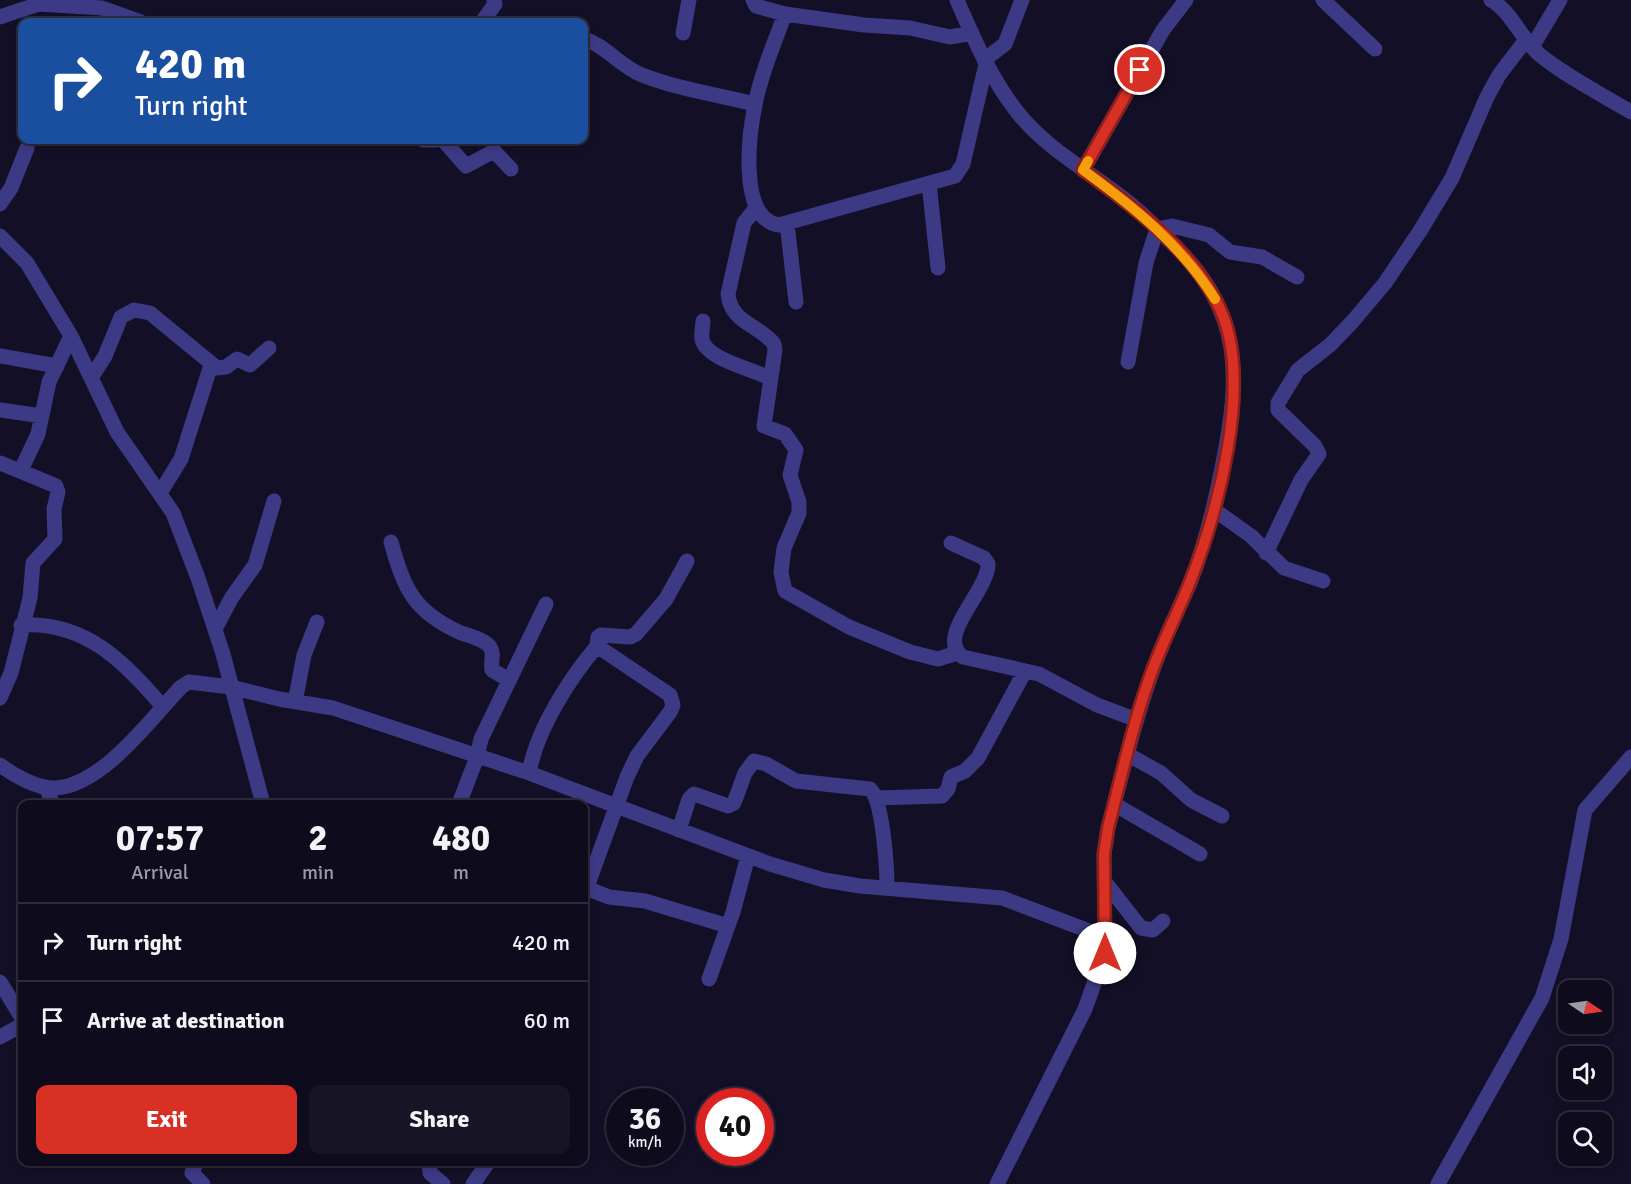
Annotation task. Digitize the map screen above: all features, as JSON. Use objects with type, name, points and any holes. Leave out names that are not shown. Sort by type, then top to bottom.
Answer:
[{"type":"street","points":[[485,18],[495,4],[494,0]]},
{"type":"street","points":[[683,33],[689,0]]},
{"type":"street","points":[[753,0],[756,6],[784,14],[864,25],[910,28],[950,37],[972,33]]},
{"type":"street","points":[[957,0],[985,62],[1018,113],[1044,141],[1134,207],[1179,251],[1214,297],[1223,315],[1233,353],[1235,386],[1232,418],[1213,509],[1200,555],[1154,667],[1114,804],[1104,854],[1105,937],[1102,964],[1085,1009],[997,1184]]},
{"type":"street","points":[[784,14],[755,104],[749,170],[756,208],[771,223],[787,223],[955,176],[963,165],[985,62],[1005,44],[1022,0]]},
{"type":"street","points":[[1083,170],[1162,30],[1186,0]]},
{"type":"street","points":[[1323,0],[1375,49]]},
{"type":"street","points":[[1491,0],[1503,8],[1528,44],[1558,68],[1631,112]]},
{"type":"street","points":[[1266,554],[1301,480],[1319,454],[1315,446],[1278,410],[1278,403],[1298,370],[1340,336],[1385,283],[1452,178],[1499,75],[1528,44],[1560,0]]},
{"type":"street","points":[[0,17],[39,4],[70,8],[94,3],[131,18]]},
{"type":"street","points":[[588,40],[598,44],[623,65],[641,75],[755,104]]},
{"type":"street","points":[[447,144],[466,166],[494,151],[511,169]]},
{"type":"street","points":[[0,204],[11,188],[27,148]]},
{"type":"street","points":[[929,183],[938,268]]},
{"type":"street","points":[[756,208],[744,223],[728,294],[734,314],[774,344],[764,426],[785,434],[796,450],[790,475],[799,502],[799,513],[784,548],[781,572],[785,591],[849,627],[910,652],[938,658],[957,653]]},
{"type":"street","points":[[787,223],[796,302]]},
{"type":"street","points":[[1157,230],[1172,226],[1209,235],[1230,252],[1262,257],[1297,277]]},
{"type":"street","points":[[1128,362],[1146,263],[1157,230]]},
{"type":"street","points":[[0,236],[27,263],[71,336],[117,432],[172,513],[215,629],[261,800]]},
{"type":"street","points":[[92,378],[105,356],[121,317],[134,310],[150,314],[210,365],[222,369],[237,359],[250,364],[268,348]]},
{"type":"street","points":[[703,321],[702,340],[706,348],[715,356],[769,378]]},
{"type":"street","points":[[6,468],[34,445],[48,386],[71,336]]},
{"type":"street","points":[[0,356],[57,366]]},
{"type":"street","points":[[160,493],[181,459],[210,365]]},
{"type":"street","points":[[0,410],[42,416]]},
{"type":"street","points":[[0,698],[11,673],[21,625],[30,598],[33,563],[55,538],[54,508],[58,492],[51,482],[6,468]]},
{"type":"street","points":[[215,629],[232,597],[252,571],[274,501]]},
{"type":"street","points":[[1213,509],[1251,536],[1266,554],[1284,568],[1323,581]]},
{"type":"street","points":[[391,542],[400,574],[422,610],[441,624],[487,644],[493,652],[492,670],[509,680]]},
{"type":"street","points":[[951,543],[984,558],[988,564],[985,580],[955,632],[954,648],[957,653],[963,657],[1045,676],[1096,705],[1137,720]]},
{"type":"street","points":[[529,773],[532,754],[543,731],[584,662],[597,646],[601,635],[630,637],[636,634],[666,599],[687,561]]},
{"type":"street","points":[[461,800],[477,757],[481,739],[546,604]]},
{"type":"street","points":[[295,702],[304,655],[317,622]]},
{"type":"street","points":[[21,625],[48,624],[97,643],[130,668],[163,707]]},
{"type":"street","points":[[588,884],[615,807],[637,756],[670,712],[672,699],[624,662],[597,646]]},
{"type":"street","points":[[876,798],[942,796],[948,789],[951,777],[965,771],[978,758],[1025,671]]},
{"type":"street","points":[[0,765],[46,788],[67,786],[81,780],[120,754],[189,682],[231,687],[341,710],[529,773],[748,856],[824,880],[1002,898],[1105,937]]},
{"type":"street","points":[[1127,754],[1161,773],[1191,800],[1221,816]]},
{"type":"street","points":[[1437,1184],[1542,998],[1561,939],[1586,810],[1631,757]]},
{"type":"street","points":[[679,830],[689,800],[694,795],[728,806],[734,803],[746,773],[754,762],[766,764],[796,782],[870,789],[876,798],[887,859],[887,888]]},
{"type":"street","points":[[46,788],[50,800]]},
{"type":"street","points":[[1114,804],[1200,854]]},
{"type":"street","points":[[709,979],[728,926],[748,856]]},
{"type":"street","points":[[1104,882],[1141,928],[1153,930],[1163,921]]},
{"type":"street","points":[[588,893],[645,901],[728,926]]},
{"type":"street","points":[[0,982],[18,1011]]},
{"type":"street","points":[[0,1037],[18,1027]]},
{"type":"street","points":[[195,1166],[192,1173],[203,1184]]},
{"type":"street","points":[[433,1166],[443,1184]]},
{"type":"street","points":[[473,1184],[486,1166]]},
{"type":"slow traffic","points":[[1088,161],[1083,170],[1134,207],[1179,251],[1215,299]]},
{"type":"route","points":[[1105,953],[1104,854],[1108,828],[1127,754],[1154,667],[1200,555],[1219,483],[1232,418],[1235,386],[1233,353],[1223,315],[1214,297],[1179,251],[1134,207],[1083,170],[1140,70]]}]
